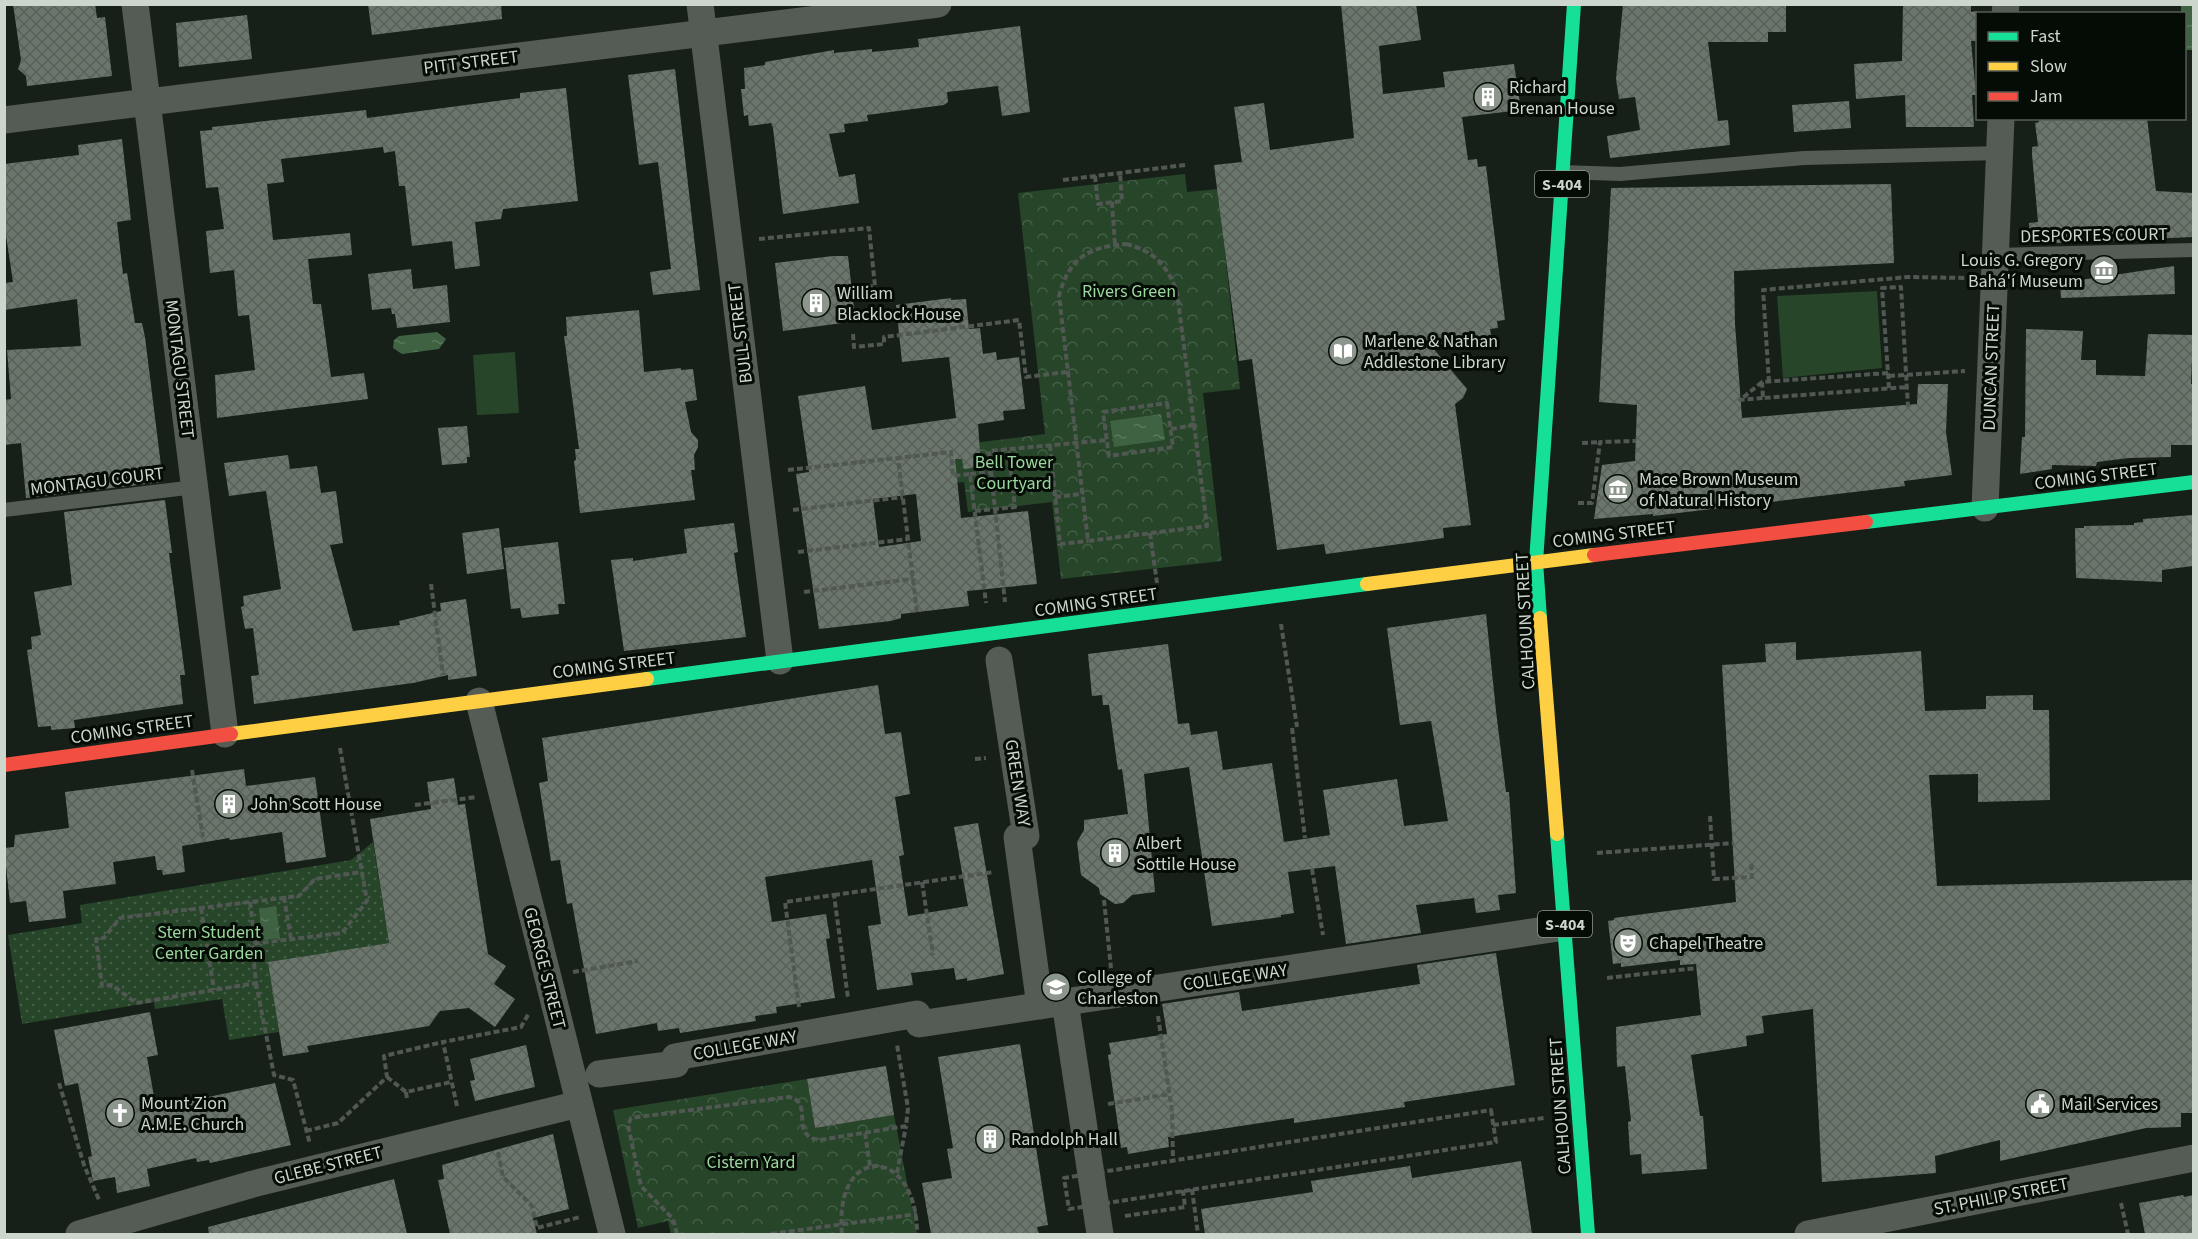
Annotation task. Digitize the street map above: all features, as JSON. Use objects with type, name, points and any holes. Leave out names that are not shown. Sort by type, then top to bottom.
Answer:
[{"type":"street","name":"MONTAGU STREET","points":[[135,4],[225,734]]},
{"type":"street","name":"BULL STREET","points":[[700,4],[780,661]]},
{"type":"street","name":"PITT STREET","points":[[4,120],[938,4]]},
{"type":"street","name":"CALHOUN STREET","points":[[1574,4],[1536,562],[1588,1234]]},
{"type":"street","name":"DUNCAN STREET","points":[[1985,508],[2001,120]]},
{"type":"street","name":"COMING STREET","points":[[4,765],[479,700],[1536,562],[2193,482]]},
{"type":"street","name":"GREEN WAY","points":[[999,660],[1026,836],[1017,837],[1022,868],[1090,1173],[1108,1202],[1100,1234]]},
{"type":"street","name":"GEORGE STREET","points":[[479,700],[612,1234]]},
{"type":"street","name":"COLLEGE WAY","points":[[600,1074],[676,1064],[675,1057],[917,1014],[919,1024],[1565,927]]},
{"type":"street","name":"GLEBE STREET","points":[[79,1234],[253,1184],[579,1104]]},
{"type":"street","name":"ST. PHILIP STREET","points":[[1808,1234],[2193,1158]]},
{"type":"lane","points":[[1563,172],[1620,174],[1804,158],[2000,153]]},
{"type":"lane","name":"DESPORTES COURT","points":[[1996,255],[2193,250]]},
{"type":"lane","name":"MONTAGU COURT","points":[[4,510],[195,487]]},
{"type":"path","points":[[1063,180],[1185,165]]},
{"type":"path","points":[[1095,176],[1098,204],[1122,201],[1120,173]]},
{"type":"path","points":[[1112,202],[1115,245]]},
{"type":"path","points":[[759,239],[869,228],[875,286],[852,289]]},
{"type":"path","points":[[1050,445],[1060,544],[1088,541],[1207,526],[1178,292],[1171,275],[1156,257],[1142,248],[1126,244],[1106,245],[1086,253],[1071,266],[1063,281],[1059,296],[1088,541]]},
{"type":"path","points":[[1900,278],[1908,407]]},
{"type":"path","points":[[1769,382],[1763,290],[1900,278],[1971,278]]},
{"type":"path","points":[[1889,388],[1882,288],[1901,287]]},
{"type":"path","points":[[853,334],[854,347],[884,344],[884,337],[1019,320],[1026,377],[1067,372]]},
{"type":"path","points":[[1907,387],[1740,400],[1762,382],[1966,370]]},
{"type":"path","points":[[1762,382],[1763,398]]},
{"type":"path","points":[[1167,403],[1173,447],[1109,456],[1107,440],[1103,412],[1167,403]]},
{"type":"path","points":[[1171,429],[1194,425]]},
{"type":"path","points":[[1005,607],[989,451],[1107,440]]},
{"type":"path","points":[[1582,442],[1636,441]]},
{"type":"path","points":[[1578,503],[1592,503],[1600,442]]},
{"type":"path","points":[[975,511],[1015,507],[1008,449]]},
{"type":"path","points":[[788,470],[951,452],[953,476],[991,472]]},
{"type":"path","points":[[898,458],[918,620]]},
{"type":"path","points":[[970,474],[987,610]]},
{"type":"path","points":[[972,487],[1012,482]]},
{"type":"path","points":[[1055,497],[1082,494]]},
{"type":"path","points":[[793,510],[903,497]]},
{"type":"path","points":[[1150,533],[1157,587]]},
{"type":"path","points":[[798,552],[908,539]]},
{"type":"path","points":[[804,592],[913,579]]},
{"type":"path","points":[[431,584],[445,684]]},
{"type":"path","points":[[1281,624],[1295,728],[1305,838]]},
{"type":"path","points":[[255,943],[342,933],[367,901],[340,748]]},
{"type":"path","points":[[192,770],[203,837]]},
{"type":"path","points":[[415,805],[480,797]]},
{"type":"path","points":[[1710,816],[1714,879],[1752,877],[1751,862]]},
{"type":"path","points":[[1597,853],[1734,843]]},
{"type":"path","points":[[803,1034],[785,902],[1022,868]]},
{"type":"path","points":[[1312,869],[1328,963]]},
{"type":"path","points":[[256,983],[136,1003],[112,985],[102,986],[96,939],[104,938],[120,918],[299,896],[315,879],[362,872]]},
{"type":"path","points":[[922,882],[933,955]]},
{"type":"path","points":[[834,896],[852,1026]]},
{"type":"path","points":[[284,897],[291,939]]},
{"type":"path","points":[[1104,900],[1114,995]]},
{"type":"path","points":[[250,902],[255,943],[252,944],[256,983],[274,1075],[293,1080],[311,1147]]},
{"type":"path","points":[[201,908],[214,990]]},
{"type":"path","points":[[572,972],[638,961]]},
{"type":"path","points":[[1607,978],[1697,968]]},
{"type":"path","points":[[1154,988],[1170,1094],[1173,1160]]},
{"type":"path","points":[[407,1100],[405,1092],[387,1077],[384,1056],[521,1027],[531,1010]]},
{"type":"path","points":[[892,1018],[908,1108],[897,1173]]},
{"type":"path","points":[[443,1042],[457,1109]]},
{"type":"path","points":[[306,1131],[338,1124],[387,1077]]},
{"type":"path","points":[[405,1092],[451,1082]]},
{"type":"path","points":[[59,1083],[84,1165],[103,1209]]},
{"type":"path","points":[[1109,1112],[1108,1104],[1170,1094]]},
{"type":"path","points":[[677,1234],[673,1219],[641,1186],[628,1125],[631,1118],[789,1097],[796,1098],[800,1104],[804,1134],[810,1139],[820,1140],[906,1126]]},
{"type":"path","points":[[1090,1173],[1491,1110],[1496,1142],[1108,1202]]},
{"type":"path","points":[[1493,1125],[1544,1118]]},
{"type":"path","points":[[865,1133],[870,1166]]},
{"type":"path","points":[[496,1145],[503,1177],[532,1206],[537,1228],[581,1216]]},
{"type":"path","points":[[842,1234],[841,1213],[850,1181],[859,1171],[870,1166],[884,1166],[897,1173],[907,1184],[917,1214],[918,1234]]},
{"type":"path","points":[[1192,1189],[1198,1234]]},
{"type":"path","points":[[1108,1202],[1124,1216],[1185,1207],[1183,1191]]},
{"type":"path","points":[[2121,1203],[2128,1234]]},
{"type":"path","points":[[771,1234],[917,1214]]},
{"type":"green space","name":"Rivers Green","points":[[1185,174],[1187,192],[1218,189],[1240,389],[1203,393],[1222,561],[1061,579],[1052,502],[968,512],[964,482],[937,485],[933,448],[1045,434],[1018,193]]},
{"type":"green space","points":[[1877,291],[1882,368],[1783,378],[1777,296]]},
{"type":"green space","points":[[515,352],[519,413],[477,415],[473,355]]},
{"type":"green space","name":"Stern Student Center Garden","points":[[373,842],[389,943],[269,962],[279,1032],[229,1040],[222,999],[155,1009],[154,1002],[22,1024],[8,935],[82,923],[80,905],[351,860]]},
{"type":"green space","name":"Cistern Yard","points":[[807,1079],[815,1128],[894,1115],[917,1234],[671,1234],[668,1221],[638,1228],[613,1110]]},
{"type":"water","points":[[2181,5],[2193,5],[2193,50],[2186,50],[2186,12],[2181,12]]},
{"type":"water","points":[[437,332],[446,339],[439,349],[402,354],[393,348],[394,340],[399,336]]},
{"type":"water","points":[[1161,414],[1165,440],[1114,447],[1110,421]]},
{"type":"water","points":[[276,906],[280,938],[263,940],[259,909]]},
{"type":"building","points":[[13,4],[95,4],[97,18],[105,17],[112,76],[27,86],[26,76],[18,69],[21,60]]},
{"type":"building","points":[[368,4],[501,4],[502,19],[372,35]]},
{"type":"building","name":"Marlene & Nathan Addlestone Library","points":[[1341,4],[1416,4],[1421,40],[1379,46],[1383,94],[1445,87],[1443,72],[1514,64],[1521,110],[1462,117],[1468,160],[1477,159],[1478,167],[1486,166],[1505,320],[1497,321],[1498,328],[1490,329],[1492,339],[1432,347],[1467,389],[1463,398],[1455,404],[1471,525],[1443,528],[1444,538],[1326,554],[1324,544],[1277,550],[1252,359],[1239,361],[1214,165],[1242,162],[1234,107],[1264,103],[1270,150],[1354,138]]},
{"type":"building","points":[[1623,4],[1786,4],[1786,32],[1768,32],[1768,42],[1708,42],[1718,121],[1728,120],[1730,145],[1610,158],[1607,136],[1640,130],[1635,97],[1619,99],[1616,79]]},
{"type":"building","points":[[1903,4],[1971,4],[1971,12],[1977,11],[1976,41],[1971,41],[1976,95],[1972,95],[1974,127],[1906,127],[1905,95],[1856,99],[1854,64],[1902,61]]},
{"type":"building","points":[[247,15],[252,59],[179,67],[176,23]]},
{"type":"building","points":[[1020,26],[1030,112],[1002,116],[998,86],[947,92],[948,102],[944,105],[867,115],[868,121],[844,124],[845,132],[829,134],[839,177],[855,174],[859,203],[783,214],[773,128],[771,123],[749,126],[748,115],[744,116],[741,89],[745,89],[744,68],[834,50],[834,53],[872,49],[872,52],[919,47],[918,39]]},
{"type":"building","points":[[675,69],[700,290],[653,295],[650,272],[671,269],[658,162],[639,165],[628,75]]},
{"type":"building","points":[[566,88],[578,201],[503,209],[501,219],[475,222],[480,266],[455,269],[452,241],[412,246],[405,186],[399,186],[395,151],[384,153],[383,147],[281,159],[284,182],[267,184],[273,240],[350,233],[352,255],[308,259],[313,304],[321,304],[331,377],[364,373],[368,399],[217,418],[215,375],[255,370],[249,315],[238,316],[234,270],[210,273],[206,231],[224,229],[218,187],[206,188],[200,131],[212,130],[212,127],[366,110],[367,118],[520,98],[520,93]]},
{"type":"building","points":[[1849,101],[1851,128],[1794,132],[1792,105]]},
{"type":"building","points":[[2038,120],[2147,120],[2156,191],[2193,193],[2193,237],[2030,244],[2029,223],[2038,222],[2032,147],[2038,146],[2035,123],[2039,122]]},
{"type":"building","points":[[122,139],[131,220],[117,222],[123,274],[127,273],[135,323],[142,323],[145,337],[163,482],[26,498],[21,443],[4,445],[4,400],[11,399],[7,350],[81,346],[77,299],[4,310],[4,283],[13,282],[4,222],[4,164],[79,155],[78,145]]},
{"type":"building","points":[[1891,184],[1894,263],[1734,271],[1735,324],[1742,418],[1917,404],[1918,384],[1948,384],[1946,432],[1952,475],[1904,481],[1905,486],[1653,516],[1653,514],[1594,519],[1602,465],[1635,461],[1637,405],[1599,402],[1611,188]]},
{"type":"building","name":"William Blacklock House","points":[[848,256],[855,317],[842,323],[783,331],[775,263]]},
{"type":"building","points":[[2174,266],[2175,294],[2061,298],[2060,283]]},
{"type":"building","points":[[411,269],[413,289],[447,285],[450,322],[397,328],[395,314],[392,314],[391,308],[372,310],[368,274]]},
{"type":"building","points":[[951,298],[951,300],[966,299],[969,329],[980,328],[983,354],[996,352],[997,360],[1019,357],[1025,409],[1003,411],[1004,420],[978,424],[981,467],[964,469],[962,459],[955,459],[961,518],[1028,511],[1037,584],[967,591],[969,606],[901,614],[901,618],[891,621],[819,629],[796,474],[809,472],[798,396],[865,386],[872,430],[956,418],[949,357],[902,362],[896,305]],"holes":[[[916,494],[921,541],[879,547],[873,499]]]},
{"type":"building","points":[[639,310],[644,372],[693,369],[697,400],[685,402],[691,432],[698,440],[698,447],[694,455],[695,470],[691,470],[695,500],[580,513],[574,461],[576,460],[575,449],[579,449],[564,336],[567,336],[566,317]]},
{"type":"building","points":[[2026,329],[2083,331],[2081,360],[2096,360],[2096,375],[2145,376],[2148,334],[2193,335],[2191,384],[2193,384],[2193,445],[2171,445],[2171,457],[2129,458],[2097,462],[2096,466],[2052,465],[2052,469],[2020,474],[2022,437],[2025,437]]},
{"type":"building","points":[[467,426],[470,457],[467,457],[467,463],[442,465],[438,428]]},
{"type":"building","points":[[288,455],[290,469],[317,466],[321,493],[336,491],[343,543],[330,545],[353,631],[400,625],[399,621],[441,611],[440,603],[466,599],[477,676],[448,680],[448,675],[413,683],[254,704],[251,676],[259,675],[253,628],[245,629],[241,607],[244,606],[243,596],[281,589],[266,491],[229,496],[224,463]]},
{"type":"building","points":[[165,500],[172,553],[169,553],[185,675],[180,675],[183,704],[74,720],[75,728],[51,730],[51,726],[38,727],[27,650],[32,649],[31,637],[41,635],[34,592],[72,585],[64,512]]},
{"type":"building","points":[[2193,515],[2193,566],[2162,570],[2162,582],[2076,578],[2075,528],[2134,525],[2134,523],[2143,522],[2143,519]]},
{"type":"building","points":[[734,523],[738,552],[734,553],[746,637],[624,651],[611,560],[633,558],[633,561],[687,553],[684,529]]},
{"type":"building","points":[[499,528],[504,569],[467,574],[462,533]]},
{"type":"building","points":[[558,542],[565,604],[558,604],[559,614],[522,618],[520,608],[511,609],[504,548]]},
{"type":"building","points":[[1486,614],[1506,792],[1509,792],[1516,893],[1498,895],[1500,910],[1476,913],[1474,898],[1416,905],[1421,933],[1346,944],[1335,866],[1288,872],[1294,913],[1281,915],[1281,917],[1212,926],[1189,767],[1144,774],[1155,892],[1132,895],[1123,903],[1115,904],[1100,894],[1099,888],[1081,875],[1077,842],[1084,830],[1084,820],[1128,814],[1122,769],[1118,770],[1109,705],[1103,705],[1102,695],[1092,696],[1088,654],[1168,644],[1178,724],[1189,723],[1191,735],[1217,731],[1223,770],[1272,763],[1284,842],[1330,835],[1323,790],[1397,779],[1404,826],[1448,821],[1431,721],[1400,725],[1387,628]]},
{"type":"building","points":[[1796,642],[1796,660],[1921,651],[1925,711],[1986,709],[1986,696],[2033,695],[2033,710],[2049,710],[2050,800],[1978,802],[1978,774],[1929,775],[1937,886],[2193,880],[2193,1113],[2181,1113],[2181,1127],[2146,1128],[2000,1161],[2000,1140],[1935,1156],[1936,1173],[1822,1182],[1813,1009],[1762,1016],[1764,1033],[1746,1036],[1747,1046],[1691,1055],[1700,1116],[1703,1116],[1707,1169],[1642,1174],[1641,1154],[1630,1155],[1628,1122],[1631,1121],[1625,1066],[1617,1067],[1616,1027],[1701,1015],[1696,964],[1680,965],[1680,960],[1621,967],[1621,963],[1613,964],[1608,921],[1614,918],[1736,902],[1722,665],[1766,662],[1765,644]]},
{"type":"building","points":[[878,685],[885,734],[901,732],[910,794],[895,797],[904,855],[899,856],[908,916],[968,906],[954,827],[978,823],[1004,974],[967,981],[967,978],[956,980],[954,968],[911,973],[913,985],[877,990],[868,926],[881,924],[872,860],[765,877],[772,922],[826,914],[830,938],[826,939],[835,998],[776,1007],[777,1013],[755,1016],[756,1021],[680,1033],[679,1028],[658,1031],[657,1023],[596,1034],[572,903],[567,904],[560,860],[551,861],[539,783],[548,781],[542,738]]},
{"type":"building","points":[[244,769],[246,786],[315,777],[326,857],[286,863],[282,832],[230,840],[229,838],[182,846],[185,872],[163,875],[162,870],[157,870],[155,856],[113,862],[116,884],[63,891],[66,918],[29,922],[26,901],[10,903],[4,848],[14,847],[15,835],[69,828],[65,792]]},
{"type":"building","points":[[454,778],[458,805],[465,804],[488,954],[506,966],[494,984],[515,999],[495,1027],[469,1008],[440,1011],[429,1026],[307,1046],[309,1052],[283,1056],[268,962],[389,943],[370,819],[431,809],[427,782]]},
{"type":"building","points":[[1496,953],[1515,1085],[1404,1102],[1405,1107],[1294,1123],[1294,1118],[1168,1137],[1169,1147],[1128,1154],[1127,1147],[1121,1148],[1108,1055],[1111,1054],[1109,1043],[1167,1034],[1162,1004],[1239,992],[1242,1011],[1420,984],[1417,965]]},
{"type":"building","name":"Mount Zion A.M.E. Church","points":[[150,1012],[158,1055],[147,1057],[156,1108],[275,1083],[291,1145],[210,1163],[209,1160],[197,1162],[196,1158],[147,1169],[150,1186],[117,1193],[115,1177],[93,1181],[88,1157],[92,1156],[78,1083],[65,1086],[54,1030]]},
{"type":"building","name":"Randolph Hall","points":[[1020,1044],[1048,1225],[1037,1227],[1039,1234],[931,1234],[922,1183],[952,1178],[947,1149],[953,1148],[938,1057]]},
{"type":"building","points":[[526,1045],[535,1087],[475,1101],[470,1081],[475,1080],[470,1059]]},
{"type":"building","points":[[886,1066],[894,1115],[815,1128],[807,1079]]},
{"type":"building","points":[[553,1134],[569,1209],[533,1218],[537,1234],[450,1234],[438,1180],[444,1179],[442,1165]]},
{"type":"building","points":[[1521,1161],[1532,1234],[1205,1234],[1201,1209],[1313,1192],[1311,1181],[1410,1166],[1412,1178]]},
{"type":"building","points":[[394,1179],[407,1234],[209,1234],[208,1227]]},
{"type":"building","points":[[2183,1195],[2184,1197],[2193,1195],[2193,1234],[2145,1234],[2139,1203]]},
{"type":"traffic: fast","points":[[1540,618],[1536,562],[1574,4]]},
{"type":"traffic: fast","points":[[1866,522],[2194,482]]},
{"type":"traffic: fast","points":[[647,679],[1367,584]]},
{"type":"traffic: fast","points":[[1557,834],[1588,1234]]},
{"type":"traffic: slow","points":[[1367,584],[1594,555]]},
{"type":"traffic: slow","points":[[1540,618],[1557,834]]},
{"type":"traffic: slow","points":[[231,734],[647,679]]},
{"type":"traffic: jam","points":[[1594,555],[1866,522]]},
{"type":"traffic: jam","points":[[4,765],[231,734]]},
{"type":"place","name":"Richard Brenan House","points":[[1488,97]]},
{"type":"place","name":"Louis G. Gregory Bahá'í Museum","points":[[2104,270]]},
{"type":"place","name":"William Blacklock House","points":[[816,303]]},
{"type":"place","name":"Marlene & Nathan Addlestone Library","points":[[1343,351]]},
{"type":"place","name":"Mace Brown Museum of Natural History","points":[[1618,489]]},
{"type":"place","name":"John Scott House","points":[[229,804]]},
{"type":"place","name":"Albert Sottile House","points":[[1115,853]]},
{"type":"place","name":"Chapel Theatre","points":[[1628,943]]},
{"type":"place","name":"College of Charleston","points":[[1056,987]]},
{"type":"place","name":"Mail Services","points":[[2040,1104]]},
{"type":"place","name":"Mount Zion A.M.E. Church","points":[[120,1113]]},
{"type":"place","name":"Randolph Hall","points":[[990,1139]]},
{"type":"park label","name":"Bell Tower Courtyard","points":[[1014,472]]}]
